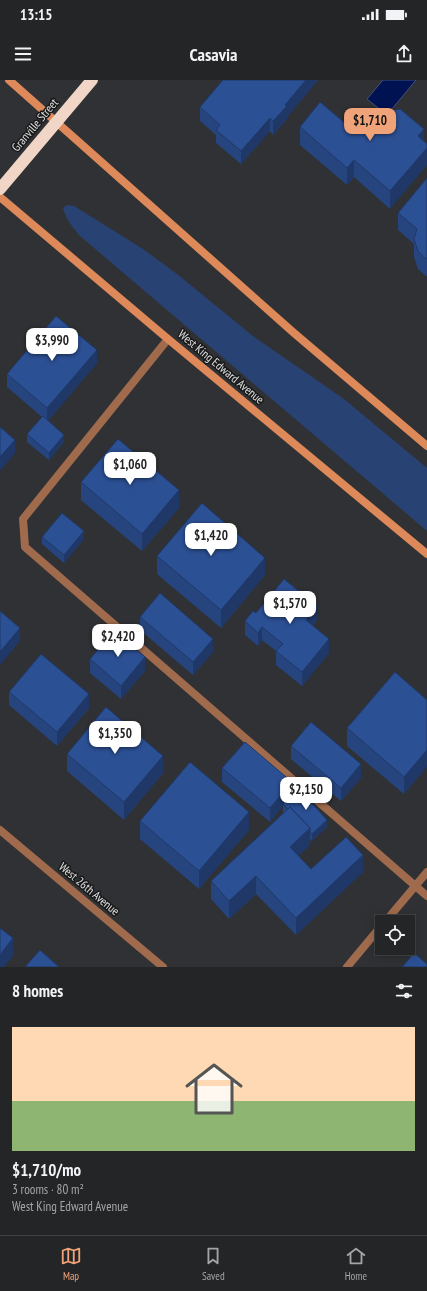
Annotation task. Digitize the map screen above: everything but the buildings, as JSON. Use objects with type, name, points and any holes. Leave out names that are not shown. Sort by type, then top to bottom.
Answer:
[{"type":"highway","name":"Granville Street","points":[[0,189],[92,80]]},
{"type":"main road","points":[[8,80],[294,333],[427,446]]},
{"type":"main road","name":"West King Edward Avenue","points":[[0,197],[427,554]]},
{"type":"street","points":[[168,339],[23,518],[25,547],[427,896]]},
{"type":"street","name":"West 26th Avenue","points":[[0,830],[163,967]]},
{"type":"street","points":[[391,915],[427,872]]},
{"type":"street","points":[[347,967],[375,933]]},
{"type":"shaded area","points":[[383,80],[416,80],[387,115],[367,99]]},
{"type":"shaded area","points":[[67,205],[74,206],[143,249],[177,274],[253,336],[344,399],[427,468],[427,531],[80,236],[64,212],[63,208]]}]
